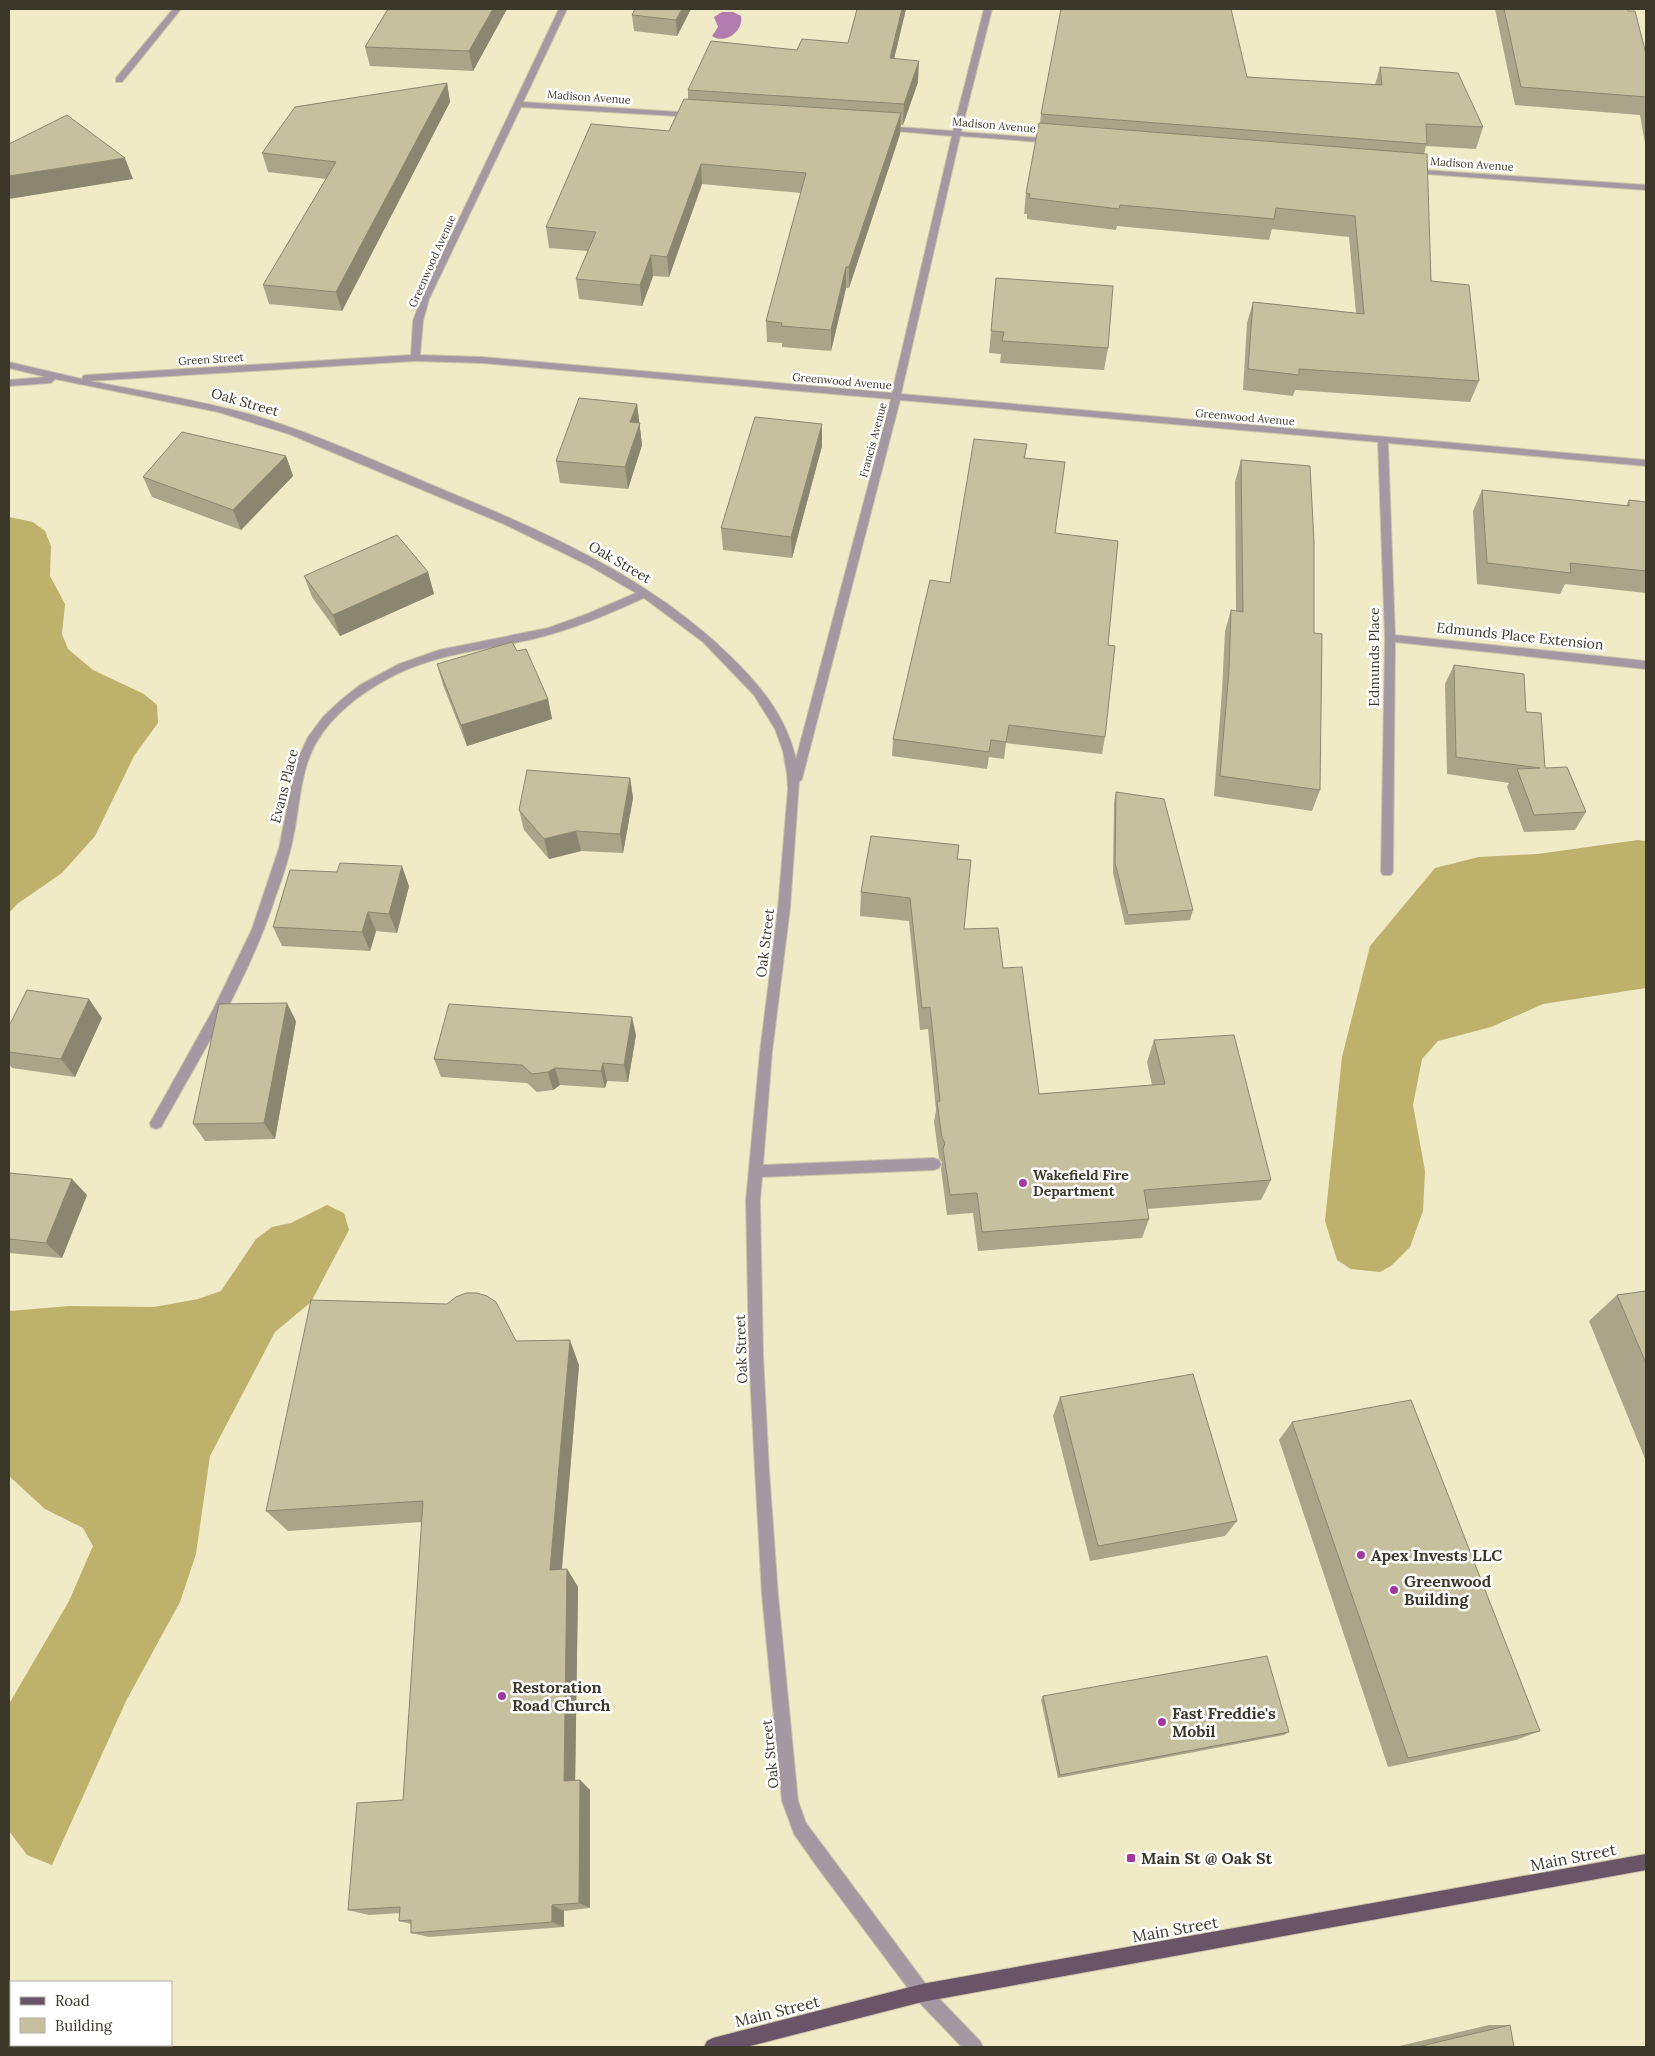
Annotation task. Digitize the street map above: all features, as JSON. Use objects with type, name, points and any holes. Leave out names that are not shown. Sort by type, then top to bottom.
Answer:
[{"type":"main road","name":"Main Street","points":[[713,2047],[922,1993],[1646,1862]]},
{"type":"street","points":[[119,80],[177,9]]},
{"type":"street","name":"Greenwood Avenue","points":[[563,9],[425,299],[418,322],[415,358],[482,360],[1646,463]]},
{"type":"street","name":"Francis Avenue","points":[[794,788],[896,397],[957,133],[988,9]]},
{"type":"street","name":"Madison Avenue","points":[[518,104],[708,116]]},
{"type":"street","name":"Madison Avenue","points":[[877,128],[1065,142]]},
{"type":"street","name":"Madison Avenue","points":[[1400,170],[1646,188]]},
{"type":"street","name":"Green Street","points":[[9,383],[415,358]]},
{"type":"street","name":"Oak Street","points":[[9,366],[67,380],[200,405],[282,428],[356,457],[537,534],[645,593],[704,636],[750,682],[781,729],[793,772],[794,788],[784,908],[766,1052],[755,1171],[753,1254],[756,1355],[770,1595],[790,1801],[794,1815],[808,1840],[922,1993],[974,2047]]},
{"type":"street","name":"Edmunds Place","points":[[1383,441],[1390,638],[1387,872]]},
{"type":"street","name":"Evans Place","points":[[156,1123],[220,1008],[246,954],[268,902],[286,842],[303,763],[311,742],[328,720],[363,688],[408,663],[456,649],[534,635],[590,619],[645,593]]},
{"type":"street","name":"Edmunds Place Extension","points":[[1390,638],[1646,665]]},
{"type":"street","points":[[755,1171],[934,1164]]},
{"type":"shaded area","points":[[722,12],[733,12],[741,16],[741,22],[737,31],[728,38],[722,39],[712,36],[718,27],[714,17]]},
{"type":"shaded area","points":[[9,517],[33,522],[45,531],[51,546],[50,576],[65,604],[62,634],[68,649],[93,670],[144,694],[157,705],[158,723],[134,756],[95,836],[62,873],[17,904],[9,913]]},
{"type":"shaded area","points":[[1638,840],[1646,841],[1646,988],[1543,1004],[1491,1027],[1438,1041],[1422,1059],[1413,1105],[1425,1171],[1423,1211],[1410,1247],[1391,1266],[1380,1272],[1351,1269],[1337,1260],[1325,1221],[1342,1057],[1370,946],[1435,868],[1479,857],[1537,854]]},
{"type":"shaded area","points":[[327,1205],[344,1213],[349,1230],[311,1302],[275,1332],[210,1456],[196,1554],[180,1602],[126,1701],[52,1865],[27,1855],[9,1831],[9,1704],[69,1601],[93,1546],[83,1528],[45,1509],[9,1476],[9,1311],[69,1306],[154,1307],[198,1299],[221,1291],[256,1239],[272,1227],[291,1223]]},
{"type":"building","points":[[388,9],[493,9],[469,51],[365,47]]},
{"type":"building","points":[[635,9],[682,9],[676,20],[632,15]]},
{"type":"building","points":[[857,9],[902,9],[890,58],[919,61],[904,104],[688,90],[711,41],[797,50],[802,39],[848,43]]},
{"type":"building","points":[[1061,9],[1231,9],[1247,77],[1382,85],[1380,67],[1458,73],[1483,127],[1426,124],[1427,144],[1041,114]]},
{"type":"building","points":[[1504,9],[1627,9],[1628,11],[1635,11],[1646,54],[1646,97],[1521,87]]},
{"type":"building","points":[[447,83],[336,292],[263,285],[336,162],[262,153],[295,107]]},
{"type":"building","points":[[684,99],[901,113],[849,267],[846,267],[831,330],[781,326],[782,323],[766,321],[806,173],[701,164],[667,257],[651,255],[640,285],[576,279],[596,232],[546,227],[591,124],[669,131]]},
{"type":"building","points":[[67,115],[125,158],[9,176],[9,144]]},
{"type":"building","points":[[1039,123],[1427,154],[1431,281],[1469,285],[1479,381],[1299,369],[1299,375],[1248,369],[1253,302],[1364,314],[1355,216],[1276,208],[1274,219],[1120,205],[1119,209],[1029,198],[1030,194],[1026,193]]},
{"type":"building","points":[[996,278],[1113,286],[1108,348],[1002,341],[1004,332],[991,331]]},
{"type":"building","points":[[579,398],[637,404],[630,422],[640,423],[625,467],[556,461]]},
{"type":"building","points":[[755,417],[822,424],[791,537],[721,528]]},
{"type":"building","points":[[182,432],[286,456],[233,510],[143,477]]},
{"type":"building","points":[[974,439],[1027,444],[1024,458],[1065,462],[1055,533],[1118,541],[1108,645],[1115,646],[1105,737],[1009,725],[1006,742],[991,740],[989,752],[893,739],[930,580],[950,583]]},
{"type":"building","points":[[1241,460],[1310,466],[1314,542],[1314,633],[1322,634],[1320,790],[1220,776],[1229,670],[1231,610],[1243,612]]},
{"type":"building","points":[[1482,490],[1629,506],[1629,500],[1646,502],[1646,571],[1570,563],[1571,573],[1487,563]]},
{"type":"building","points":[[397,535],[428,572],[333,615],[304,576]]},
{"type":"building","points":[[512,642],[517,651],[526,649],[548,699],[461,725],[437,664]]},
{"type":"building","points":[[1454,665],[1524,674],[1526,712],[1541,713],[1545,768],[1567,767],[1586,812],[1534,815],[1517,769],[1540,768],[1456,757]]},
{"type":"building","points":[[527,770],[630,778],[620,834],[576,831],[544,839],[519,810]]},
{"type":"building","points":[[1116,792],[1164,799],[1193,910],[1128,915],[1115,863]]},
{"type":"building","points":[[871,836],[959,845],[957,859],[971,860],[964,929],[998,928],[1003,968],[1022,967],[1039,1094],[1165,1084],[1154,1040],[1234,1035],[1271,1180],[1144,1190],[1149,1219],[982,1232],[977,1193],[950,1195],[943,1149],[945,1143],[942,1138],[937,1102],[940,1101],[930,1007],[922,1008],[910,898],[861,892]]},
{"type":"building","points":[[340,863],[402,866],[389,914],[368,912],[362,932],[273,927],[290,870],[337,872]]},
{"type":"building","points":[[27,990],[89,999],[61,1059],[9,1052],[9,1026]]},
{"type":"building","points":[[287,1003],[264,1123],[193,1124],[219,1004]]},
{"type":"building","points":[[449,1004],[632,1017],[624,1065],[603,1063],[601,1071],[555,1068],[548,1072],[532,1074],[522,1065],[434,1059]]},
{"type":"building","points":[[9,1173],[72,1179],[46,1243],[9,1239]]},
{"type":"building","points":[[1646,1291],[1646,1363],[1617,1295]]},
{"type":"building","name":"Restoration Road Church","points":[[466,1293],[477,1293],[487,1296],[496,1302],[516,1341],[570,1340],[550,1570],[567,1569],[564,1781],[580,1780],[579,1903],[552,1905],[552,1922],[411,1933],[411,1920],[399,1921],[400,1907],[348,1910],[357,1803],[403,1800],[423,1501],[266,1511],[311,1300],[447,1304],[456,1297]]},
{"type":"building","points":[[1193,1374],[1237,1521],[1098,1546],[1060,1397]]},
{"type":"building","name":"Greenwood Building","points":[[1411,1400],[1540,1731],[1408,1758],[1292,1422]]},
{"type":"building","points":[[1267,1656],[1289,1732],[1060,1775],[1043,1696]]},
{"type":"building","points":[[1510,2025],[1514,2047],[1417,2047]]},
{"type":"place","name":"Wakefield Fire Department","points":[[1023,1183]]},
{"type":"place","name":"Apex Invests LLC","points":[[1361,1555]]},
{"type":"place","name":"Greenwood Building","points":[[1394,1590]]},
{"type":"place","name":"Restoration Road Church","points":[[502,1696]]},
{"type":"place","name":"Fast Freddie's Mobil","points":[[1162,1722]]},
{"type":"place","name":"Main St @ Oak St","points":[[1131,1858]]}]
